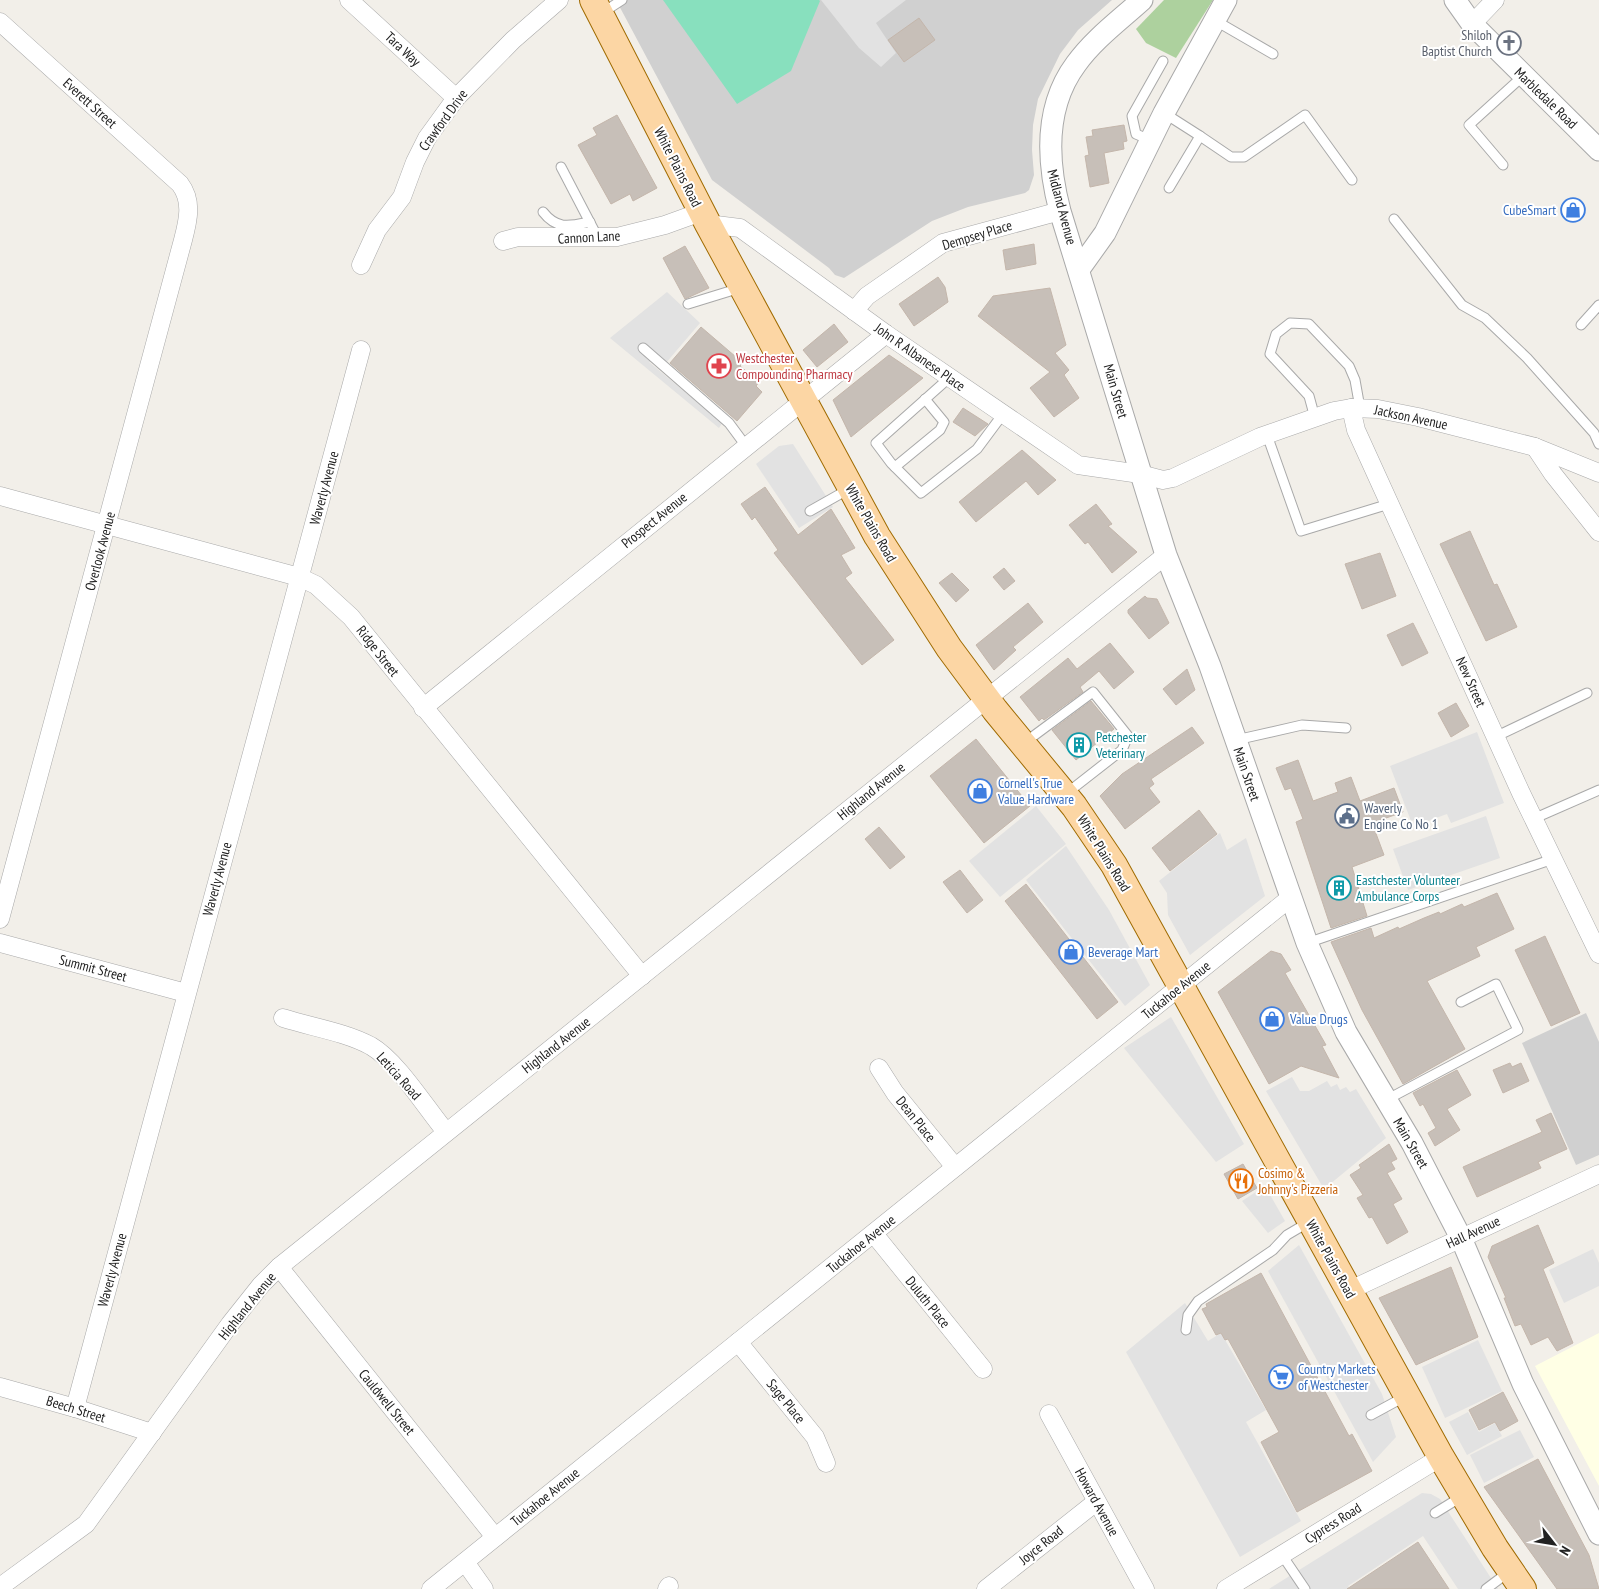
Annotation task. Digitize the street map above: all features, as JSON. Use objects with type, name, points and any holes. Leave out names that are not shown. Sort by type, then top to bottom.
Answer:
[{"type":"main road","name":"White Plains Road","points":[[596,8],[704,218],[850,488],[900,574],[985,698],[1065,795],[1114,865],[1440,1457],[1517,1580]]},
{"type":"street","name":"Tara Way","points":[[349,0],[456,98]]},
{"type":"street","name":"Crawford Drive","points":[[361,265],[378,230],[402,197],[414,162],[427,138],[456,98],[513,40],[559,0]]},
{"type":"street","name":"Midland Avenue","points":[[1080,268],[1060,211],[1053,184],[1050,136],[1057,102],[1075,65],[1092,44],[1142,0]]},
{"type":"street","points":[[1080,268],[1105,233],[1164,113],[1226,0]]},
{"type":"street","name":"Marbledale Road","points":[[1455,0],[1472,24],[1599,150]]},
{"type":"street","points":[[1472,24],[1495,0]]},
{"type":"street","name":"Everett Street","points":[[0,22],[180,184]]},
{"type":"street","name":"Overlook Avenue","points":[[0,919],[188,222],[188,198],[180,184]]},
{"type":"street","name":"Dempsey Place","points":[[854,311],[867,296],[943,243],[1060,211]]},
{"type":"street","name":"Cannon Lane","points":[[504,241],[518,237],[555,239],[594,229],[617,238],[679,221],[704,218]]},
{"type":"street","name":"John R Albanese Place","points":[[704,218],[740,228],[886,334],[1078,465],[1140,474]]},
{"type":"street","name":"Main Street","points":[[1080,268],[1140,474],[1166,555],[1210,666],[1307,943],[1346,1032],[1412,1143],[1461,1238],[1523,1384],[1598,1528]]},
{"type":"street","name":"Prospect Avenue","points":[[423,708],[886,334]]},
{"type":"street","name":"Waverly Avenue","points":[[75,1408],[361,350]]},
{"type":"street","name":"Jackson Avenue","points":[[1140,474],[1163,480],[1173,478],[1267,435],[1315,418],[1355,408],[1378,409],[1418,417],[1535,447],[1599,473]]},
{"type":"street","name":"New Street","points":[[1355,408],[1356,430],[1389,504],[1533,819],[1553,859],[1593,929],[1599,954]]},
{"type":"street","points":[[1535,447],[1599,532]]},
{"type":"street","name":"Ridge Street","points":[[0,496],[299,577],[316,585],[351,617],[642,976]]},
{"type":"street","name":"Highland Avenue","points":[[0,1587],[86,1524],[230,1324],[261,1285],[279,1267],[985,698],[1046,652],[1166,555]]},
{"type":"street","name":"Tuckahoe Avenue","points":[[431,1589],[1290,898]]},
{"type":"street","name":"Summit Street","points":[[0,943],[186,993]]},
{"type":"street","name":"Leticia Road","points":[[283,1018],[358,1040],[371,1046],[391,1064],[446,1132]]},
{"type":"street","name":"Dean Place","points":[[879,1068],[895,1093],[955,1167]]},
{"type":"street","name":"Hall Avenue","points":[[1348,1290],[1599,1174]]},
{"type":"street","name":"Duluth Place","points":[[874,1234],[983,1369]]},
{"type":"street","name":"Cauldwell Street","points":[[279,1267],[495,1537]]},
{"type":"street","name":"Sage Place","points":[[738,1342],[815,1437],[826,1463]]},
{"type":"street","name":"Beech Street","points":[[0,1387],[75,1408],[152,1433]]},
{"type":"street","name":"Howard Avenue","points":[[1049,1414],[1145,1589]]},
{"type":"street","name":"Cypress Road","points":[[1226,1589],[1440,1457]]},
{"type":"street","name":"Joyce Road","points":[[986,1589],[1096,1502]]},
{"type":"street","points":[[465,1562],[484,1589]]},
{"type":"lane","points":[[596,8],[622,0]]},
{"type":"lane","points":[[1216,21],[1273,54]]},
{"type":"lane","points":[[1151,140],[1136,134],[1132,116],[1163,61]]},
{"type":"lane","points":[[1503,166],[1469,125],[1523,76]]},
{"type":"lane","points":[[1164,113],[1230,157],[1244,157],[1305,115],[1352,180]]},
{"type":"lane","points":[[1169,188],[1200,136]]},
{"type":"lane","points":[[543,212],[550,221],[565,228],[594,229],[561,167]]},
{"type":"lane","points":[[1394,219],[1462,305],[1486,318],[1527,358],[1588,426],[1599,444]]},
{"type":"lane","points":[[688,304],[742,287]]},
{"type":"lane","points":[[1581,325],[1599,305]]},
{"type":"lane","points":[[1315,418],[1309,396],[1270,354],[1276,334],[1290,323],[1309,324],[1349,366],[1355,380],[1355,408]]},
{"type":"lane","points":[[643,348],[729,423],[746,446]]},
{"type":"lane","points":[[949,378],[876,443],[895,467],[921,493],[977,448],[1003,414]]},
{"type":"lane","points":[[895,467],[940,430],[944,422],[925,399]]},
{"type":"lane","points":[[1267,435],[1301,531],[1389,504]]},
{"type":"lane","points":[[810,511],[850,488]]},
{"type":"lane","points":[[1023,743],[1093,692],[1128,736],[1122,750],[1065,795]]},
{"type":"lane","points":[[1495,737],[1587,693]]},
{"type":"lane","points":[[1236,740],[1302,725],[1346,728]]},
{"type":"lane","points":[[1533,819],[1599,790]]},
{"type":"lane","points":[[1307,943],[1553,859]]},
{"type":"lane","points":[[1386,1100],[1518,1030],[1496,984],[1462,1002]]},
{"type":"lane","points":[[1186,1330],[1188,1315],[1198,1301],[1273,1250],[1287,1235],[1310,1222]]},
{"type":"lane","points":[[1371,1415],[1407,1396]]},
{"type":"lane","points":[[1435,1513],[1464,1496]]},
{"type":"lane","points":[[1282,1556],[1305,1588]]},
{"type":"lane","points":[[1486,1589],[1517,1580]]},
{"type":"shaded area","points":[[616,0],[1112,0],[1078,30],[1060,54],[1038,99],[1033,125],[1034,175],[1029,190],[1025,193],[968,207],[932,221],[844,278],[835,275],[829,268],[712,180]]},
{"type":"shaded area","points":[[821,0],[906,0],[876,23],[896,53],[881,67],[859,48]]},
{"type":"shaded area","points":[[667,292],[700,323],[665,364],[649,362],[722,423],[719,428],[610,338]]},
{"type":"shaded area","points":[[793,444],[833,507],[799,528],[756,464],[779,446]]},
{"type":"shaded area","points":[[1477,732],[1504,803],[1451,823],[1447,814],[1422,823],[1420,818],[1411,821],[1390,766]]},
{"type":"shaded area","points":[[1036,806],[1066,844],[1000,897],[969,861]]},
{"type":"shaded area","points":[[1486,816],[1500,858],[1408,890],[1393,849]]},
{"type":"shaded area","points":[[1220,833],[1227,850],[1246,838],[1265,896],[1190,955],[1168,915],[1167,893],[1159,881]]},
{"type":"shaded area","points":[[1066,846],[1109,910],[1150,985],[1125,1006],[1026,880]]},
{"type":"shaded area","points":[[1586,1013],[1599,1042],[1599,1155],[1576,1165],[1522,1043]]},
{"type":"shaded area","points":[[1171,1017],[1244,1144],[1216,1162],[1124,1048]]},
{"type":"shaded area","points":[[1292,1077],[1300,1091],[1309,1091],[1327,1081],[1331,1087],[1337,1084],[1340,1090],[1346,1087],[1350,1092],[1356,1089],[1386,1138],[1324,1189],[1266,1091]]},
{"type":"shaded area","points":[[1265,1186],[1285,1221],[1268,1233],[1242,1201]]},
{"type":"shaded area","points":[[1299,1245],[1382,1394],[1396,1437],[1373,1462],[1268,1271]]},
{"type":"shaded area","points":[[1593,1249],[1599,1263],[1599,1286],[1564,1303],[1549,1270]]},
{"type":"shaded area","points":[[1185,1303],[1208,1341],[1221,1333],[1266,1410],[1246,1422],[1301,1521],[1240,1557],[1126,1352]]},
{"type":"shaded area","points":[[1599,1333],[1599,1486],[1535,1366]]},
{"type":"shaded area","points":[[1478,1340],[1502,1391],[1445,1418],[1422,1367]]},
{"type":"shaded area","points":[[1468,1412],[1479,1432],[1495,1423],[1502,1436],[1467,1455],[1449,1422]]},
{"type":"shaded area","points":[[1520,1430],[1534,1457],[1484,1483],[1470,1455]]},
{"type":"shaded area","points":[[1422,1493],[1431,1494],[1440,1499],[1498,1589],[1458,1589],[1423,1536],[1348,1586],[1350,1589],[1269,1589]]},
{"type":"green space","points":[[663,0],[820,1],[791,71],[737,104]]},
{"type":"green space","points":[[1164,0],[1213,0],[1176,58],[1146,43],[1136,29]]},
{"type":"building","points":[[919,18],[935,40],[904,62],[888,40]]},
{"type":"building","points":[[617,115],[657,188],[633,201],[630,194],[611,204],[578,145],[597,135],[593,128]]},
{"type":"building","points":[[1124,125],[1127,141],[1123,142],[1124,149],[1104,153],[1109,183],[1090,187],[1085,156],[1089,155],[1086,137],[1093,136],[1092,130]]},
{"type":"building","points":[[1034,244],[1036,264],[1006,270],[1003,250]]},
{"type":"building","points":[[685,246],[709,288],[685,299],[663,258]]},
{"type":"building","points":[[938,277],[945,287],[948,302],[914,326],[899,304]]},
{"type":"building","points":[[1050,288],[1066,345],[1055,353],[1069,370],[1064,375],[1079,398],[1054,417],[1030,388],[1050,372],[978,316],[993,296]]},
{"type":"building","points":[[834,324],[848,342],[817,367],[803,350]]},
{"type":"building","points":[[701,327],[743,363],[740,366],[759,382],[756,386],[762,392],[737,421],[670,363]]},
{"type":"building","points":[[889,355],[923,378],[851,437],[833,400]]},
{"type":"building","points":[[963,408],[988,424],[975,436],[953,422]]},
{"type":"building","points":[[1022,450],[1056,480],[1038,495],[1026,481],[976,522],[959,502]]},
{"type":"building","points":[[765,487],[798,535],[831,509],[855,548],[841,555],[852,573],[845,578],[894,640],[862,665],[774,553],[778,550],[755,517],[752,520],[741,504]]},
{"type":"building","points":[[1096,504],[1112,524],[1108,526],[1137,552],[1112,573],[1088,542],[1085,544],[1069,525]]},
{"type":"building","points":[[1470,531],[1494,585],[1497,584],[1517,627],[1486,641],[1440,544]]},
{"type":"building","points":[[1380,553],[1396,596],[1362,609],[1345,564]]},
{"type":"building","points":[[1004,568],[1015,581],[1004,590],[993,577]]},
{"type":"building","points":[[952,573],[969,590],[956,602],[939,583]]},
{"type":"building","points":[[1145,596],[1157,599],[1169,623],[1149,639],[1128,613],[1128,610]]},
{"type":"building","points":[[1028,603],[1043,622],[1013,647],[1016,650],[994,670],[976,645]]},
{"type":"building","points":[[1413,623],[1428,653],[1402,666],[1387,635]]},
{"type":"building","points":[[1110,643],[1134,672],[1114,689],[1099,671],[1080,687],[1083,692],[1044,720],[1042,718],[1039,721],[1020,697],[1068,658],[1077,669]]},
{"type":"building","points":[[1187,669],[1195,690],[1176,705],[1163,689]]},
{"type":"building","name":"Petchester Veterinary","points":[[1091,701],[1114,729],[1076,760],[1052,730]]},
{"type":"building","points":[[1456,703],[1469,726],[1451,737],[1438,713]]},
{"type":"building","points":[[1192,727],[1204,743],[1151,779],[1154,784],[1149,788],[1160,802],[1125,829],[1100,796],[1122,774]]},
{"type":"building","name":"Cornell's True Value Hardware","points":[[976,739],[1030,806],[984,843],[930,776]]},
{"type":"building","points":[[1298,760],[1313,801],[1338,792],[1335,783],[1351,777],[1360,801],[1394,788],[1403,812],[1372,823],[1384,855],[1352,867],[1367,916],[1331,928],[1296,822],[1303,819],[1291,788],[1285,790],[1276,768]]},
{"type":"building","points":[[1199,810],[1217,834],[1170,871],[1152,848]]},
{"type":"building","points":[[879,827],[905,857],[890,869],[865,839]]},
{"type":"building","points":[[960,870],[983,900],[967,913],[943,882]]},
{"type":"building","points":[[1026,884],[1118,1002],[1097,1019],[1005,901]]},
{"type":"building","points":[[1497,893],[1514,929],[1476,947],[1480,956],[1427,981],[1465,1049],[1403,1084],[1362,1010],[1331,942],[1371,928],[1374,938],[1439,912],[1440,914],[1462,904],[1464,907]]},
{"type":"building","points":[[1545,936],[1580,1013],[1551,1026],[1515,950]]},
{"type":"building","name":"Value Drugs","points":[[1271,951],[1281,954],[1291,970],[1285,973],[1326,1045],[1322,1046],[1339,1078],[1301,1066],[1269,1084],[1218,992]]},
{"type":"building","points":[[1510,1063],[1512,1067],[1521,1063],[1529,1081],[1503,1093],[1493,1070]]},
{"type":"building","points":[[1457,1070],[1471,1095],[1447,1109],[1460,1130],[1435,1146],[1428,1133],[1436,1128],[1423,1104],[1420,1106],[1413,1093]]},
{"type":"building","points":[[1551,1113],[1567,1149],[1538,1162],[1541,1168],[1477,1197],[1463,1167],[1542,1132],[1536,1120]]},
{"type":"building","points":[[1389,1144],[1397,1159],[1391,1162],[1395,1169],[1387,1173],[1402,1199],[1393,1204],[1408,1232],[1387,1244],[1372,1217],[1369,1218],[1357,1198],[1363,1195],[1350,1175],[1361,1168],[1359,1165]]},
{"type":"building","name":"Cosimo & Johnny's Pizzeria","points":[[1243,1164],[1257,1188],[1238,1199],[1224,1174]]},
{"type":"building","points":[[1538,1225],[1554,1263],[1543,1269],[1573,1343],[1557,1351],[1548,1337],[1531,1345],[1521,1324],[1515,1326],[1504,1298],[1506,1298],[1488,1257],[1492,1246]]},
{"type":"building","points":[[1451,1267],[1478,1337],[1416,1365],[1379,1298]]},
{"type":"building","points":[[1261,1273],[1349,1436],[1352,1434],[1372,1471],[1297,1512],[1261,1442],[1279,1432],[1228,1339],[1225,1340],[1221,1333],[1216,1335],[1202,1309],[1207,1307],[1206,1304]]},
{"type":"building","points":[[1503,1392],[1518,1421],[1500,1431],[1495,1422],[1479,1430],[1469,1410]]},
{"type":"building","points":[[1538,1459],[1589,1555],[1599,1589],[1557,1589],[1484,1487]]},
{"type":"building","points":[[1418,1542],[1449,1589],[1347,1589]]},
{"type":"place","name":"Shiloh Baptist Church","points":[[1509,43]]},
{"type":"place","name":"CubeSmart","points":[[1573,210]]},
{"type":"place","name":"Westchester Compounding Pharmacy","points":[[719,366]]},
{"type":"place","name":"Petchester Veterinary","points":[[1079,745]]},
{"type":"place","name":"Cornell's True Value Hardware","points":[[980,791]]},
{"type":"place","name":"Waverly Engine Co No 1","points":[[1347,816]]},
{"type":"place","name":"Eastchester Volunteer Ambulance Corps","points":[[1339,888]]},
{"type":"place","name":"Beverage Mart","points":[[1071,952]]},
{"type":"place","name":"Value Drugs","points":[[1272,1019]]},
{"type":"place","name":"Cosimo & Johnny's Pizzeria","points":[[1241,1181]]},
{"type":"place","name":"Country Markets of Westchester","points":[[1281,1377]]}]
